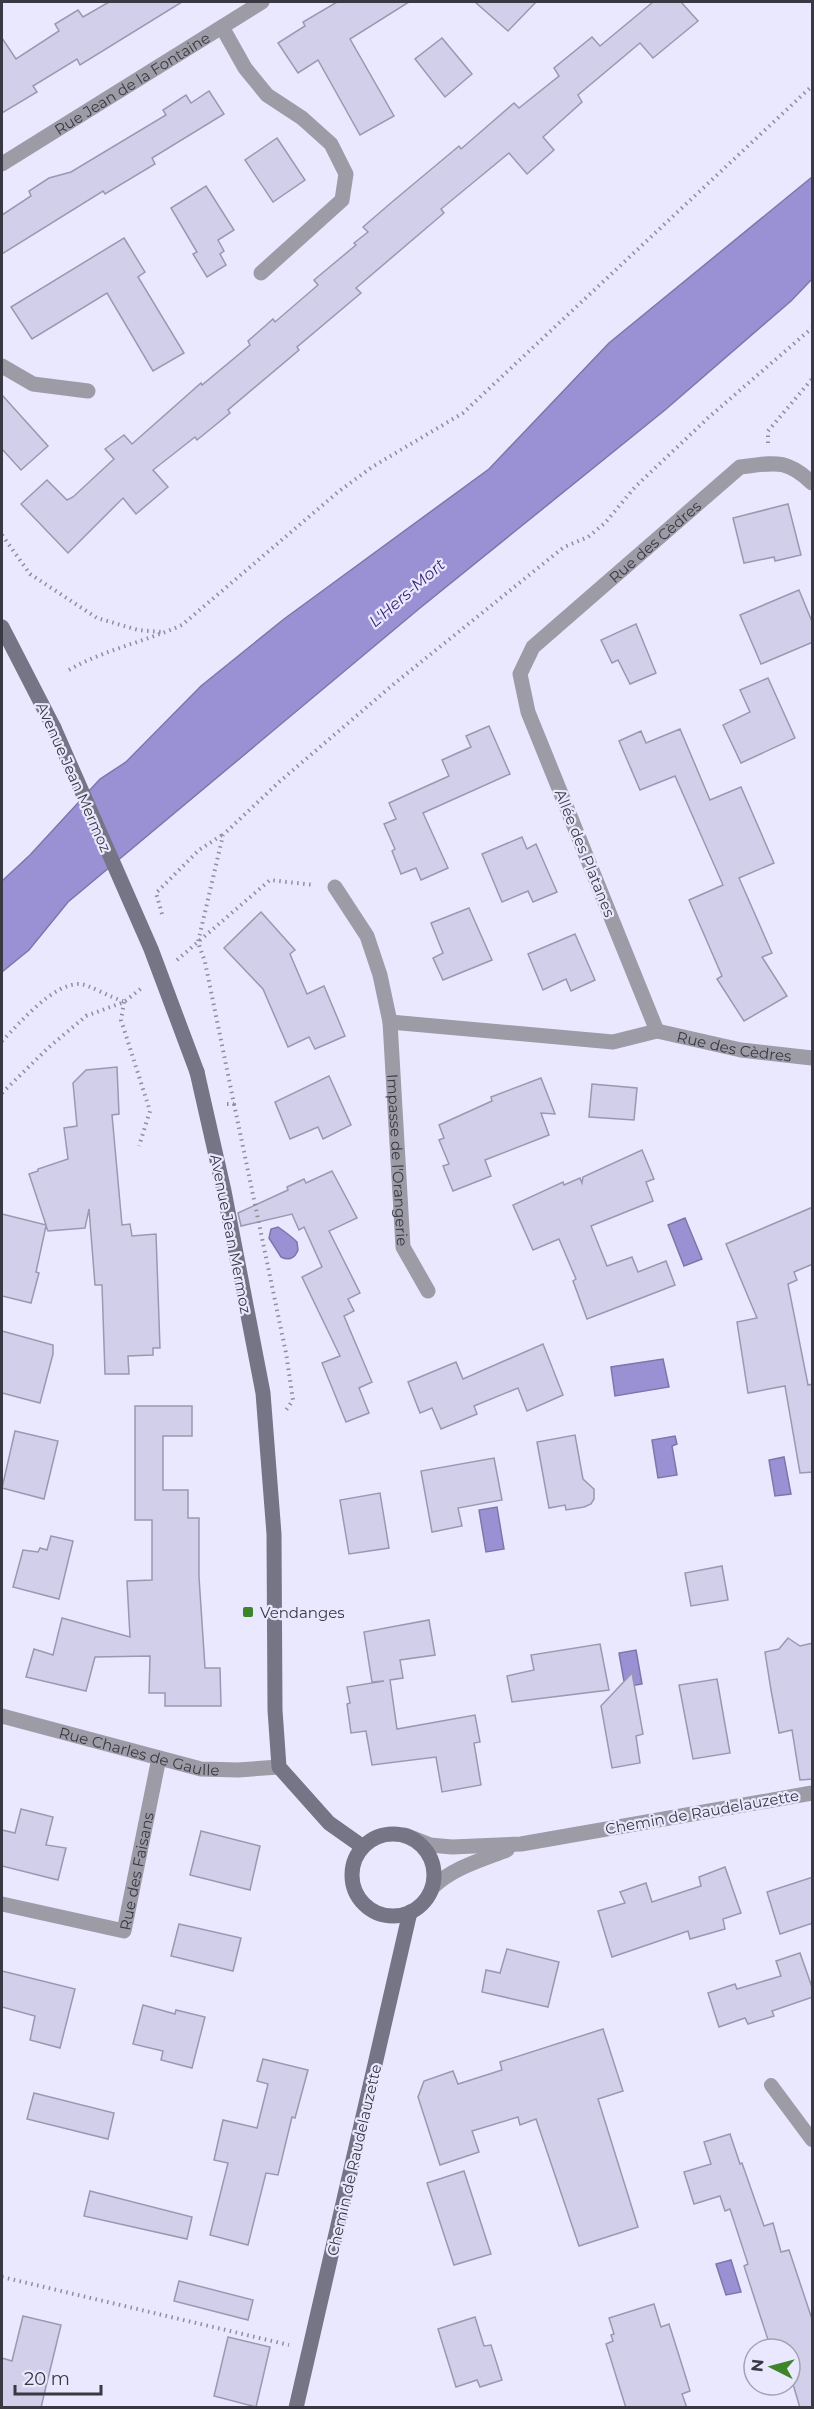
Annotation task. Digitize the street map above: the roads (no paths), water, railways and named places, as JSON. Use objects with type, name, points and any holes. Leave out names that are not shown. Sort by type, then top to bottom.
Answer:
[{"type":"street","name":"Rue Jean de la Fontaine","points":[[2,164],[262,2]]},
{"type":"street","points":[[222,27],[245,68],[267,95],[302,118],[331,144],[346,174],[342,200],[261,273]]},
{"type":"street","points":[[2,366],[33,384],[88,392]]},
{"type":"street","name":"Rue des Cèdres","points":[[520,674],[533,647],[740,467],[768,463],[790,465],[813,483]]},
{"type":"street","name":"Avenue Jean Mermoz","points":[[2,627],[54,728],[151,949],[197,1072],[225,1191],[262,1393],[274,1534],[275,1710],[279,1767]]},
{"type":"street","name":"Allée des Platanes","points":[[520,674],[528,712],[657,1031]]},
{"type":"street","name":"Impasse de l'Orangerie","points":[[335,887],[368,936],[380,975],[390,1022],[403,1247],[428,1291]]},
{"type":"street","points":[[390,1022],[613,1042],[657,1031]]},
{"type":"street","name":"Rue des Cèdres","points":[[657,1031],[741,1050],[813,1058]]},
{"type":"street","name":"Rue Charles de Gaulle","points":[[2,1716],[201,1769],[238,1770],[279,1767]]},
{"type":"street","name":"Rue des Faisans","points":[[2,1904],[124,1931],[159,1758]]},
{"type":"street","points":[[279,1767],[329,1822],[363,1847]]},
{"type":"street","name":"Chemin de Raudelauzette","points":[[405,1835],[430,1845],[521,1844],[813,1793]]},
{"type":"street","points":[[390,1833],[405,1835],[420,1843],[430,1856],[435,1872],[432,1888],[424,1902],[410,1912],[397,1916],[383,1915],[370,1909],[360,1899],[354,1886],[352,1872],[355,1859],[363,1847],[375,1837],[390,1833]]},
{"type":"street","name":"Chemin de Raudelauzette","points":[[432,1888],[440,1880],[459,1869],[521,1844]]},
{"type":"street","name":"Chemin de Raudelauzette","points":[[296,2408],[410,1912]]},
{"type":"lane","points":[[771,2085],[813,2140]]},
{"type":"water","name":"L'Hers-Mort","points":[[812,177],[812,279],[791,301],[665,410],[420,608],[68,902],[29,950],[2,972],[2,881],[30,855],[100,779],[126,762],[201,686],[284,619],[489,469],[609,343]]},
{"type":"water","points":[[685,1218],[702,1259],[684,1266],[668,1225]]},
{"type":"water","points":[[278,1227],[297,1242],[298,1250],[291,1258],[281,1257],[269,1238],[271,1229]]},
{"type":"water","points":[[663,1359],[669,1387],[615,1396],[611,1367]]},
{"type":"water","points":[[675,1436],[677,1444],[672,1446],[677,1475],[658,1478],[652,1440]]},
{"type":"water","points":[[784,1457],[791,1494],[775,1496],[769,1460]]},
{"type":"water","points":[[497,1507],[504,1549],[486,1552],[479,1510]]},
{"type":"water","points":[[636,1650],[642,1684],[625,1687],[619,1653]]},
{"type":"water","points":[[731,2260],[741,2292],[726,2295],[716,2264]]},
{"type":"place","name":"Vendanges","points":[[248,1612]]}]
